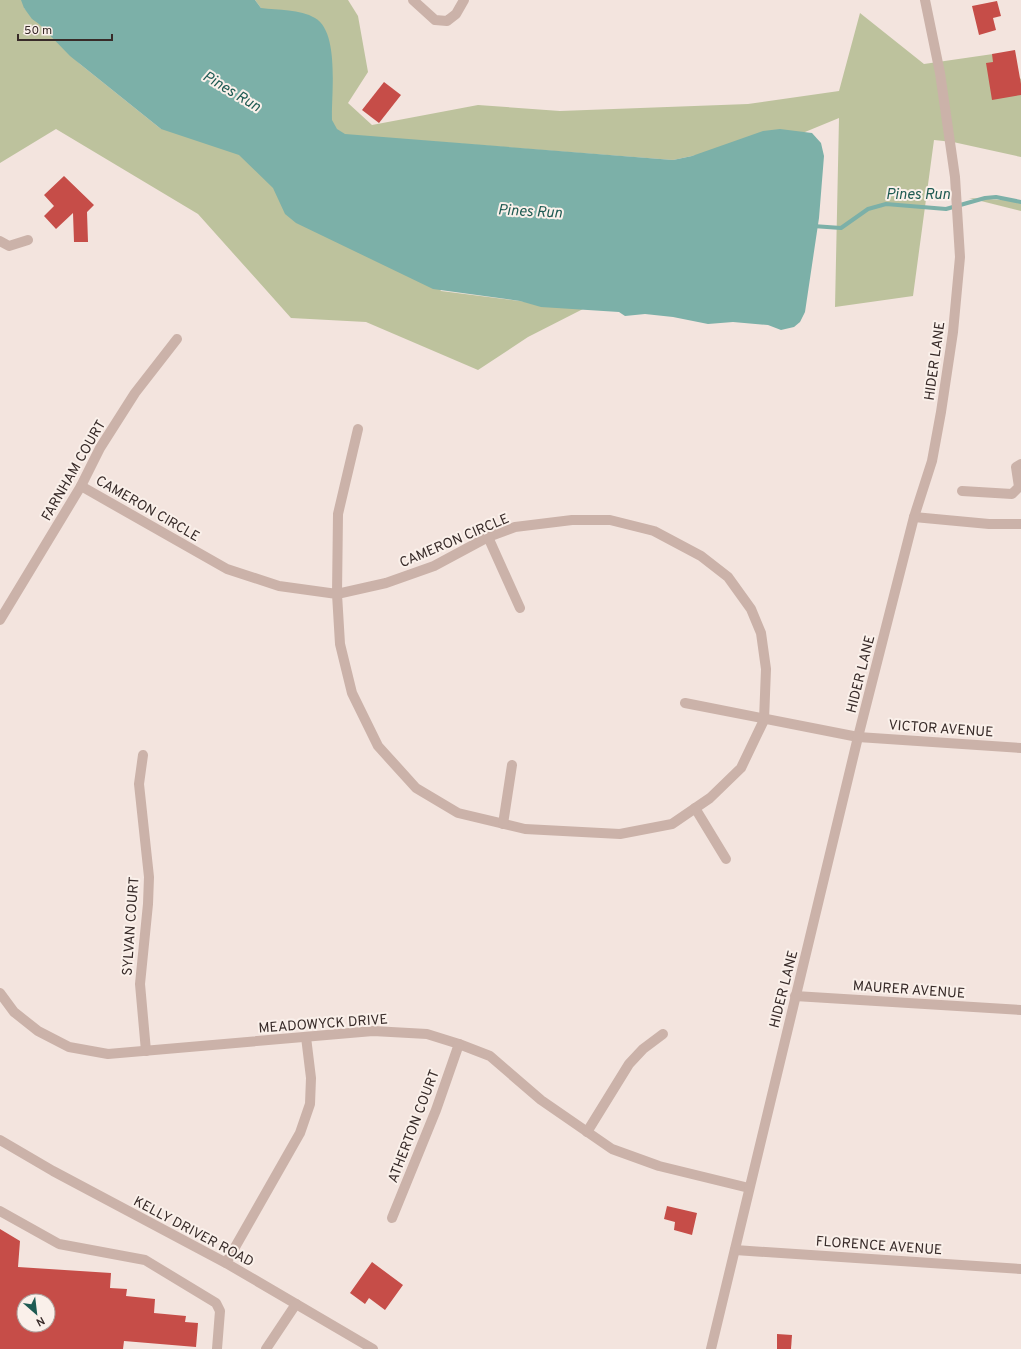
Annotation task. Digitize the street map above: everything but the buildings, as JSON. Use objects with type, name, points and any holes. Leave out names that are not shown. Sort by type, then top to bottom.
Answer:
[{"type":"street","points":[[413,0],[435,20],[447,21],[456,14],[464,0]]},
{"type":"street","name":"HIDER LANE","points":[[711,1349],[858,736],[914,517],[932,461],[941,412],[953,332],[960,257],[955,177],[940,72],[925,0]]},
{"type":"street","points":[[0,241],[9,246],[28,240]]},
{"type":"street","name":"FARNHAM COURT","points":[[0,620],[81,486],[100,448],[135,393],[177,339]]},
{"type":"street","points":[[337,594],[338,514],[358,429]]},
{"type":"street","points":[[962,491],[1012,494],[1019,487],[1016,467],[1021,464]]},
{"type":"street","name":"CAMERON CIRCLE","points":[[81,486],[227,569],[279,586],[337,594],[386,583],[434,566],[488,537],[515,527],[572,520],[610,520],[654,531],[701,556],[728,577],[750,609],[761,633],[766,669],[764,720],[741,768],[710,798],[672,824],[620,834],[525,829],[458,813],[416,788],[378,746],[352,693],[340,644],[337,594]]},
{"type":"street","points":[[914,517],[989,524],[1021,524]]},
{"type":"street","points":[[488,537],[520,608]]},
{"type":"street","points":[[686,703],[764,720],[858,736]]},
{"type":"street","name":"VICTOR AVENUE","points":[[858,736],[1021,748]]},
{"type":"street","name":"SYLVAN COURT","points":[[143,755],[139,784],[149,877],[148,904],[140,984],[146,1051]]},
{"type":"street","points":[[503,824],[512,765]]},
{"type":"street","points":[[695,808],[726,859]]},
{"type":"street","name":"MEADOWYCK DRIVE","points":[[0,993],[14,1012],[38,1031],[69,1047],[108,1054],[372,1031],[428,1034],[490,1056],[541,1100],[612,1149],[659,1166],[749,1188]]},
{"type":"street","name":"MAURER AVENUE","points":[[795,996],[1021,1010]]},
{"type":"street","points":[[587,1132],[628,1064],[643,1049],[663,1034]]},
{"type":"street","points":[[226,1263],[300,1133],[310,1104],[311,1078],[306,1037]]},
{"type":"street","name":"ATHERTON COURT","points":[[392,1218],[436,1110],[459,1044]]},
{"type":"street","name":"KELLY DRIVER ROAD","points":[[0,1140],[52,1171],[226,1263],[373,1349]]},
{"type":"street","points":[[0,1211],[59,1244],[145,1260],[216,1303],[220,1311],[217,1349]]},
{"type":"street","name":"FLORENCE AVENUE","points":[[735,1250],[1021,1268]]},
{"type":"street","points":[[266,1349],[296,1304]]},
{"type":"green space","points":[[0,0],[32,0],[24,8],[80,64],[161,129],[261,8],[255,0],[348,0],[358,16],[368,72],[348,103],[372,125],[478,105],[560,111],[748,104],[839,91],[860,13],[924,64],[993,54],[1021,79],[1021,157],[953,142],[934,140],[913,296],[835,307],[839,118],[805,132],[673,160],[345,135],[441,291],[583,309],[528,337],[478,370],[366,322],[291,318],[198,214],[56,129],[0,163]]},
{"type":"green space","points":[[969,198],[1021,201],[1021,211]]},
{"type":"water","points":[[21,0],[255,0],[261,8],[296,11],[309,15],[323,25],[328,36],[331,50],[333,81],[332,120],[337,129],[345,134],[673,160],[692,156],[763,131],[780,129],[812,133],[821,143],[824,156],[819,218],[805,312],[800,322],[794,327],[781,330],[768,325],[733,322],[708,324],[673,317],[645,314],[625,316],[619,312],[541,307],[520,301],[433,289],[296,223],[285,214],[273,188],[239,155],[161,129],[70,56],[39,24],[32,19],[24,8]]},
{"type":"waterway","name":"Pines Run","points":[[813,226],[841,228],[868,209],[886,204],[946,209],[985,198],[996,197],[1021,202]]}]
